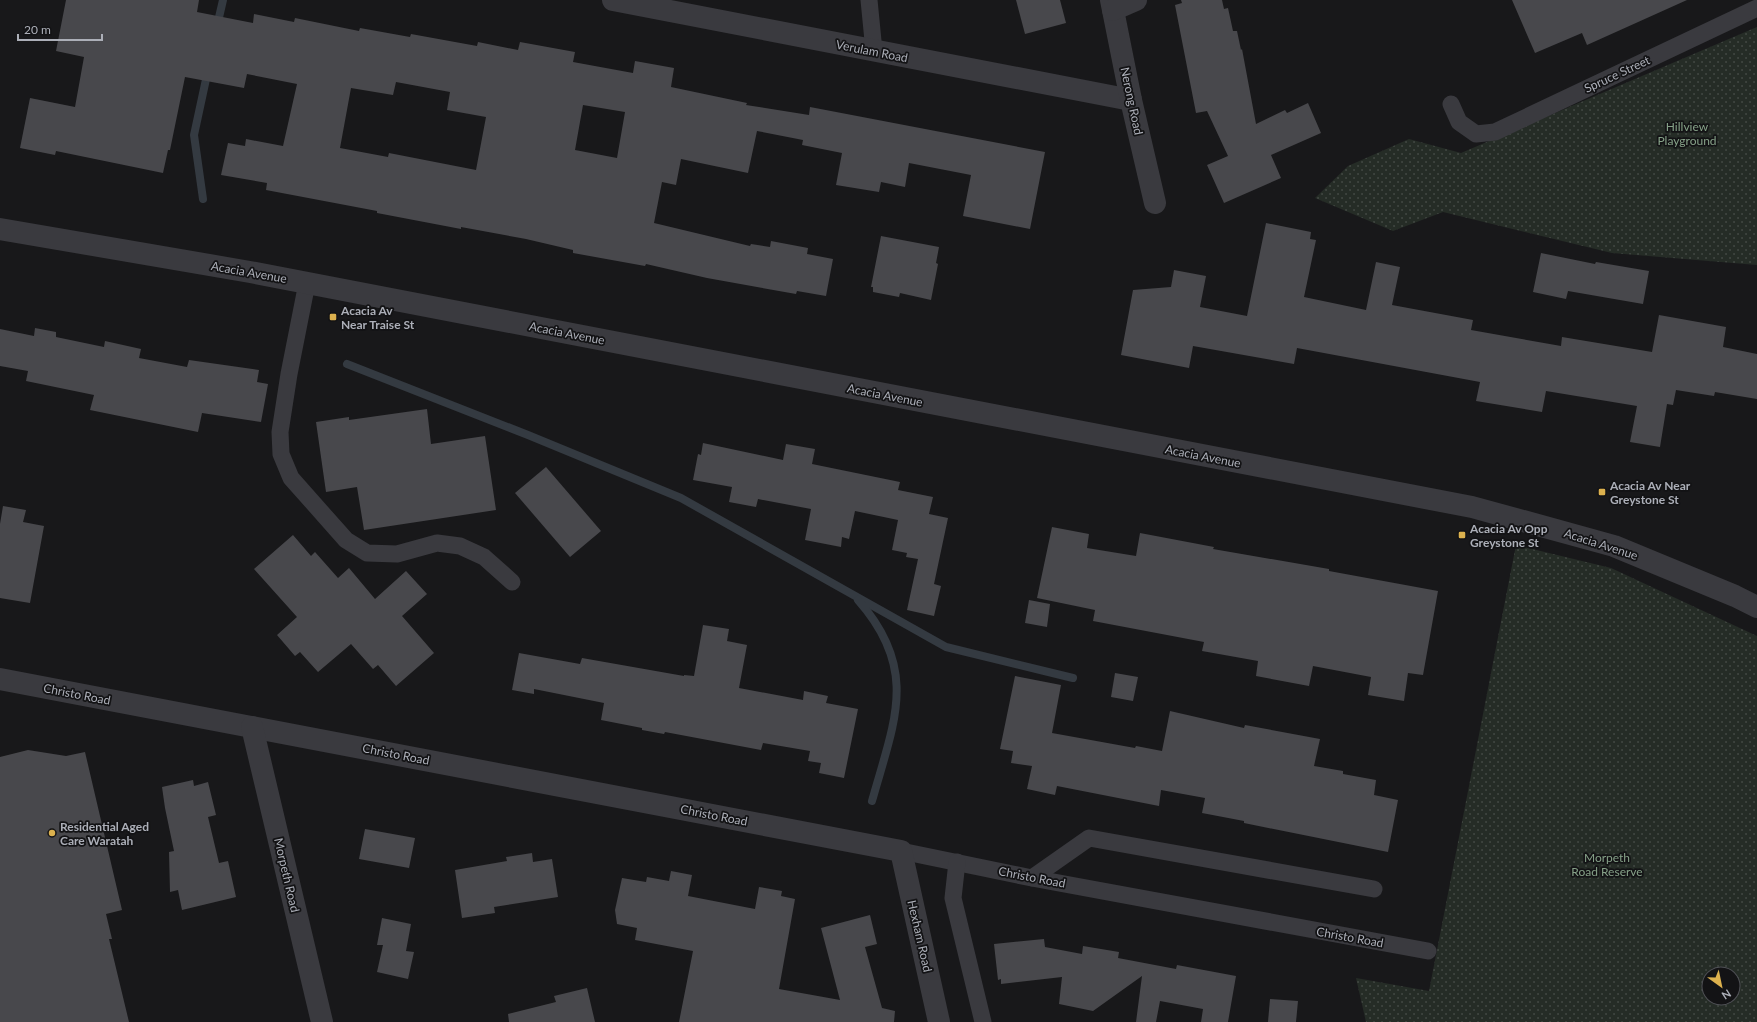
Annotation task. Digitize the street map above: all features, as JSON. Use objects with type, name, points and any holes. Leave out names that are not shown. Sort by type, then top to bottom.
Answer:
[{"type":"street","name":"Verulam Road","points":[[617,0],[1131,100]]},
{"type":"street","points":[[1112,5],[1136,0]]},
{"type":"street","name":"Nerong Road","points":[[1112,5],[1131,100],[1155,203]]},
{"type":"street","name":"Acacia Avenue","points":[[0,229],[307,283],[1472,507],[1614,546],[1735,596],[1755,602]]},
{"type":"street","name":"Christo Road","points":[[0,679],[901,851]]},
{"type":"street","name":"Morpeth Road","points":[[252,727],[322,1022]]},
{"type":"street","name":"Hexham Road","points":[[901,851],[939,1022]]},
{"type":"lane","points":[[869,0],[874,51]]},
{"type":"lane","name":"Spruce Street","points":[[1452,104],[1459,122],[1476,134],[1495,132],[1757,8]]},
{"type":"lane","points":[[307,283],[288,374],[280,432],[281,454],[291,478],[346,540],[367,553],[397,554],[437,543],[460,546],[484,558],[512,582]]},
{"type":"lane","points":[[1032,878],[1089,838],[1374,889]]},
{"type":"lane","name":"Christo Road","points":[[901,851],[1032,878],[1428,951]]},
{"type":"lane","points":[[957,862],[953,898],[983,1022]]},
{"type":"green space","name":"Hillview Playground","points":[[1757,27],[1757,265],[1612,253],[1443,212],[1393,231],[1315,198],[1348,166],[1409,139],[1461,153]]},
{"type":"green space","name":"Morpeth Road Reserve","points":[[1516,545],[1611,568],[1757,636],[1757,1022],[1366,1022],[1356,978],[1429,991]]},
{"type":"building","points":[[66,0],[199,0],[197,12],[253,23],[254,14],[294,22],[295,18],[359,31],[360,28],[410,37],[411,34],[477,46],[478,42],[518,50],[520,42],[575,52],[573,62],[633,73],[635,61],[674,68],[671,87],[747,103],[746,105],[809,115],[810,107],[1045,152],[1030,229],[963,216],[971,175],[909,163],[905,187],[881,182],[879,192],[836,185],[842,153],[802,145],[803,140],[757,131],[748,173],[681,159],[676,185],[662,182],[654,223],[750,246],[751,244],[770,247],[771,241],[808,248],[807,254],[833,259],[826,296],[797,291],[796,294],[707,278],[646,264],[645,266],[573,253],[573,250],[526,239],[461,227],[461,229],[377,213],[377,211],[266,190],[267,183],[221,175],[228,143],[245,146],[246,139],[283,146],[297,84],[247,74],[244,88],[185,77],[170,150],[168,150],[163,173],[56,151],[55,155],[20,148],[30,98],[75,107],[84,57],[56,51]],"holes":[[[396,82],[450,92],[447,110],[486,117],[476,170],[389,153],[388,157],[340,148],[351,88],[393,95]],[[583,105],[625,112],[617,158],[575,150]]]},
{"type":"building","points":[[1016,0],[1060,0],[1066,23],[1025,34]]},
{"type":"building","points":[[1181,0],[1222,0],[1224,9],[1228,8],[1233,31],[1237,31],[1241,50],[1242,49],[1256,124],[1285,110],[1287,113],[1308,103],[1321,133],[1271,155],[1281,178],[1224,203],[1207,165],[1228,156],[1207,111],[1196,113],[1175,5],[1182,3]]},
{"type":"building","points":[[1512,0],[1687,0],[1587,45],[1582,33],[1535,53]]},
{"type":"building","points":[[1266,223],[1311,232],[1310,239],[1316,240],[1304,297],[1366,310],[1376,262],[1400,267],[1392,305],[1473,320],[1471,330],[1561,346],[1562,337],[1652,352],[1659,315],[1726,327],[1723,347],[1757,354],[1757,399],[1715,392],[1714,396],[1676,390],[1673,405],[1667,404],[1660,447],[1630,442],[1637,406],[1546,391],[1542,412],[1476,401],[1480,382],[1297,348],[1294,364],[1193,346],[1189,368],[1121,355],[1133,290],[1171,287],[1174,270],[1206,276],[1200,307],[1247,316]]},
{"type":"building","points":[[881,236],[939,247],[936,263],[938,264],[931,300],[900,293],[899,297],[873,292],[873,287],[871,287]]},
{"type":"building","points":[[1541,253],[1595,264],[1596,262],[1649,271],[1643,304],[1568,291],[1566,299],[1533,292]]},
{"type":"building","points":[[35,328],[56,332],[56,337],[104,347],[105,341],[141,349],[139,358],[187,367],[189,360],[259,370],[257,382],[268,384],[261,422],[202,413],[198,432],[90,410],[94,395],[26,381],[28,371],[0,366],[0,329],[34,336]]},
{"type":"building","points":[[427,409],[431,444],[485,436],[496,510],[364,530],[357,487],[326,492],[316,422],[349,417],[349,420]]},
{"type":"building","points":[[703,443],[783,460],[786,444],[815,449],[812,464],[900,482],[898,490],[933,497],[929,514],[948,518],[934,584],[941,586],[934,616],[907,610],[918,559],[906,557],[907,553],[892,550],[898,520],[855,511],[849,539],[842,537],[841,547],[805,540],[811,509],[758,499],[756,507],[729,502],[732,487],[693,480],[698,454],[701,455]]},
{"type":"building","points":[[546,467],[601,531],[570,557],[515,493]]},
{"type":"building","points":[[3,506],[26,510],[23,522],[44,526],[30,603],[0,598],[0,524]]},
{"type":"building","points":[[1052,527],[1089,534],[1087,548],[1136,556],[1140,533],[1214,547],[1213,549],[1329,569],[1329,571],[1438,591],[1423,675],[1408,673],[1404,701],[1368,695],[1371,677],[1313,666],[1309,686],[1256,676],[1258,661],[1202,651],[1204,642],[1093,621],[1095,610],[1037,598]]},
{"type":"building","points":[[293,535],[311,556],[315,552],[338,578],[349,568],[375,599],[406,571],[427,594],[402,616],[434,653],[396,686],[378,665],[373,669],[351,644],[318,672],[300,652],[295,656],[277,635],[297,617],[254,569]]},
{"type":"building","points":[[1029,600],[1050,604],[1047,627],[1025,623]]},
{"type":"building","points":[[703,625],[729,629],[727,641],[747,645],[739,688],[803,700],[804,691],[828,696],[826,703],[858,709],[844,778],[819,773],[821,763],[808,761],[810,751],[763,743],[761,750],[665,732],[664,734],[642,730],[642,728],[601,720],[604,703],[534,689],[534,694],[512,690],[519,653],[580,664],[582,658],[684,676],[694,676]]},
{"type":"building","points":[[1115,673],[1138,677],[1133,701],[1111,697]]},
{"type":"building","points":[[1015,676],[1061,685],[1052,733],[1135,748],[1136,746],[1162,751],[1170,711],[1244,728],[1245,725],[1320,739],[1314,766],[1343,771],[1343,774],[1376,780],[1374,795],[1398,800],[1388,852],[1202,813],[1205,798],[1161,790],[1159,806],[1057,786],[1055,795],[1027,789],[1032,766],[1011,763],[1013,751],[1000,749]]},
{"type":"building","name":"Residential Aged Care Waratah","points":[[28,750],[66,756],[85,752],[122,910],[106,914],[112,939],[109,939],[129,1022],[0,1022],[0,757]]},
{"type":"building","points":[[193,780],[194,786],[208,782],[216,815],[208,817],[219,863],[228,861],[236,897],[182,910],[178,890],[170,892],[169,852],[174,851],[162,787]]},
{"type":"building","points":[[365,829],[415,838],[409,868],[359,859]]},
{"type":"building","points":[[532,853],[533,862],[552,859],[558,897],[494,907],[495,913],[462,918],[455,870],[507,861],[506,857]]},
{"type":"building","points":[[671,871],[692,875],[688,896],[755,909],[759,887],[782,891],[781,896],[795,899],[779,989],[840,1000],[821,928],[870,915],[877,944],[865,947],[882,1008],[895,1011],[894,1022],[679,1022],[693,951],[635,940],[637,928],[617,924],[615,910],[622,878],[646,882],[647,877],[669,881]]},
{"type":"building","points":[[382,918],[411,924],[406,951],[414,952],[408,979],[377,972],[383,945],[377,945]]},
{"type":"building","points":[[1044,939],[1045,947],[1082,954],[1083,946],[1119,952],[1118,958],[1176,969],[1177,965],[1236,976],[1228,1022],[1201,1022],[1203,1009],[1160,1001],[1156,1022],[1136,1022],[1142,976],[1093,1011],[1059,1004],[1062,977],[1001,984],[1001,979],[998,980],[994,944]]},
{"type":"building","points":[[587,988],[595,1022],[509,1022],[508,1014],[556,1002],[554,996]]},
{"type":"building","points":[[1270,999],[1298,1001],[1296,1022],[1268,1022]]},
{"type":"waterway","points":[[217,26],[223,0]]},
{"type":"waterway","points":[[203,199],[194,135],[208,70]]},
{"type":"waterway","points":[[347,364],[528,435],[681,498],[946,647],[1073,678]]},
{"type":"waterway","points":[[858,600],[877,625],[889,650],[895,674],[896,697],[894,721],[872,801]]},
{"type":"place","name":"Acacia Av Near Traise St","points":[[333,317]]},
{"type":"place","name":"Acacia Av Near Greystone St","points":[[1602,492]]},
{"type":"place","name":"Acacia Av Opp Greystone St","points":[[1462,535]]},
{"type":"place","name":"Residential Aged Care Waratah","points":[[52,833]]}]
